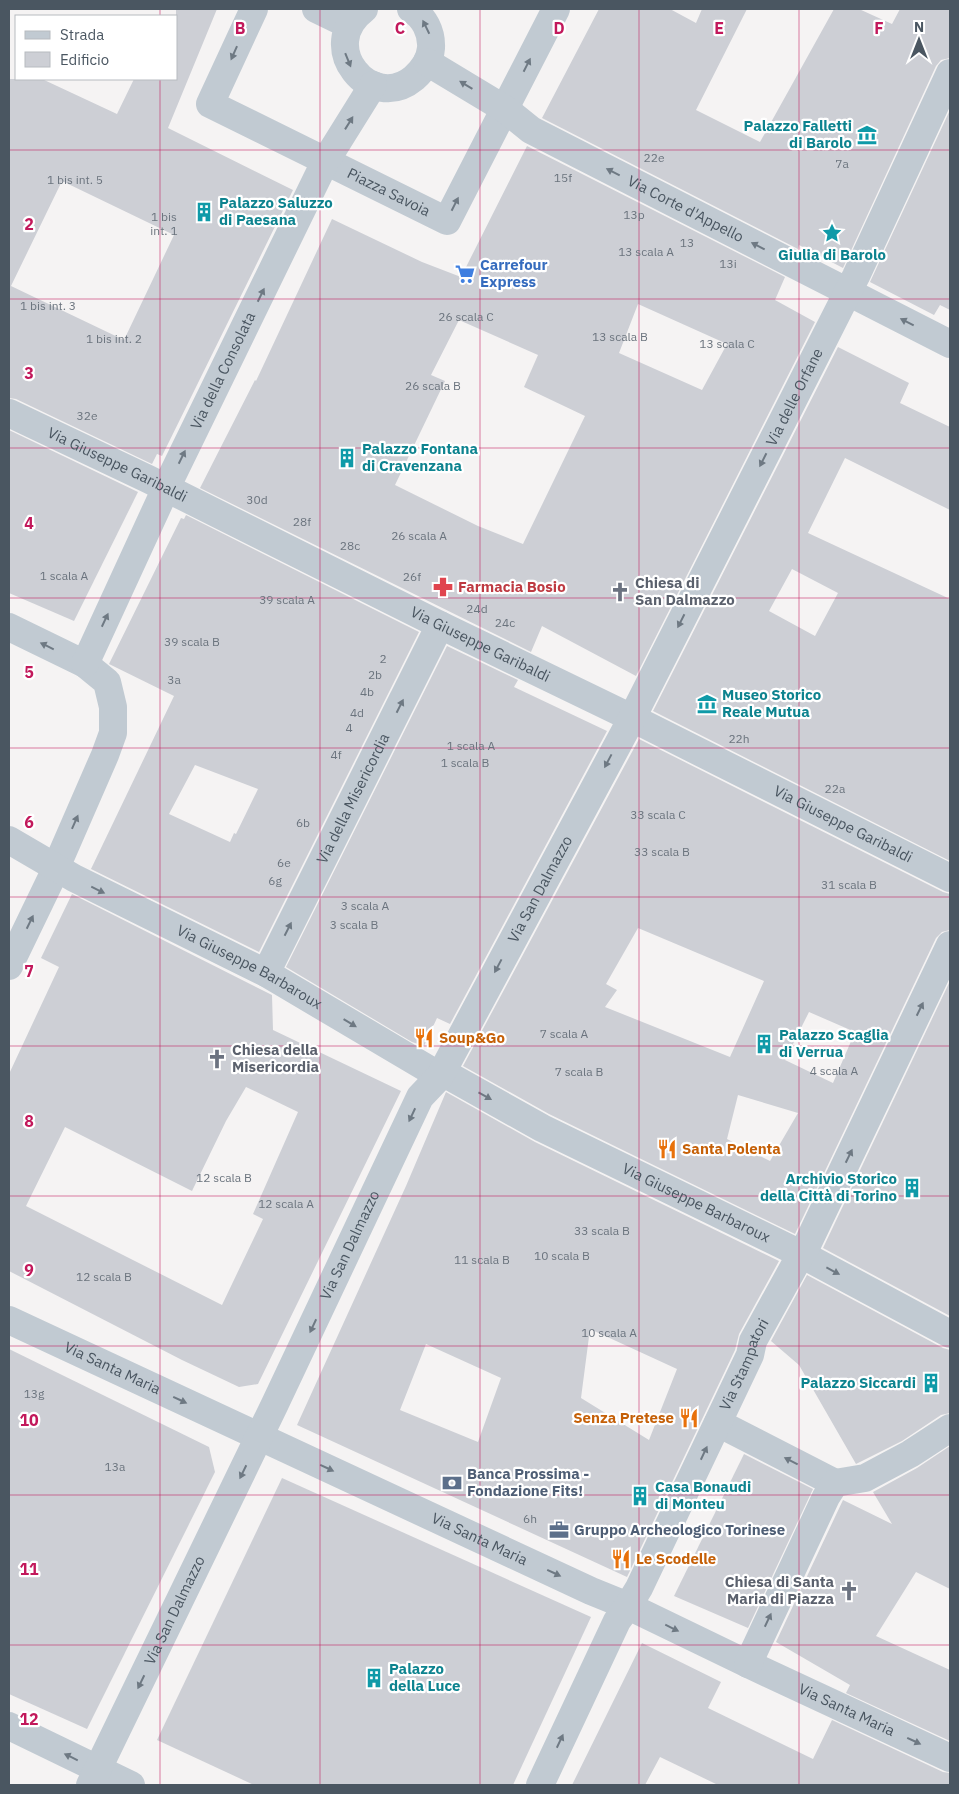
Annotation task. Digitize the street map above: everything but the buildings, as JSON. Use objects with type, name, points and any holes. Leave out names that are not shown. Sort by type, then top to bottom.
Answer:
[{"type":"street","name":"Piazza Savoia","points":[[254,9],[210,104],[447,221],[556,9]]},
{"type":"street","points":[[316,9],[356,17],[344,39],[345,54],[351,67],[360,78],[373,85],[386,87],[404,84],[420,73],[427,62],[431,49],[430,35],[425,23],[417,12],[411,9]]},
{"type":"street","name":"Via Corte d'Appello","points":[[427,62],[504,108],[531,130],[950,344]]},
{"type":"street","name":"Via delle Orfane","points":[[632,718],[848,292],[950,73]]},
{"type":"street","name":"Via della Consolata","points":[[84,664],[166,488],[325,162],[373,85]]},
{"type":"street","name":"Via Giuseppe Garibaldi","points":[[9,413],[166,488],[440,625],[632,718],[950,878]]},
{"type":"street","name":"Via della Misericordia","points":[[266,973],[440,625]]},
{"type":"street","points":[[9,627],[84,664],[107,682],[112,707],[112,734],[105,755],[9,966]]},
{"type":"street","name":"Via San Dalmazzo","points":[[94,1777],[260,1437],[420,1097],[441,1074],[632,718]]},
{"type":"street","name":"Via Giuseppe Barbaroux","points":[[9,840],[74,878],[266,973],[441,1074],[542,1128],[800,1254],[950,1334]]},
{"type":"street","name":"Via Stampatori","points":[[540,1785],[617,1621],[639,1588],[750,1355],[753,1341],[800,1254],[806,1247],[950,945]]},
{"type":"street","name":"Via Santa Maria","points":[[9,1320],[628,1606],[950,1758]]},
{"type":"street","points":[[718,1423],[835,1483],[865,1478],[910,1454],[950,1428]]},
{"type":"street","points":[[748,1664],[826,1497],[835,1483]]},
{"type":"street","points":[[9,1726],[94,1777],[131,1785]]},
{"type":"place","name":"Palazzo Falletti di Barolo","points":[[867,135]]},
{"type":"place","name":"Palazzo Saluzzo di Paesana","points":[[204,212]]},
{"type":"place","name":"Giulia di Barolo","points":[[832,233]]},
{"type":"place","name":"Carrefour Express","points":[[465,274]]},
{"type":"place","name":"Palazzo Fontana di Cravenzana","points":[[347,458]]},
{"type":"place","name":"Farmacia Bosio","points":[[443,587]]},
{"type":"place","name":"Chiesa di San Dalmazzo","points":[[620,592]]},
{"type":"place","name":"Museo Storico Reale Mutua","points":[[707,704]]},
{"type":"place","name":"Soup&Go","points":[[424,1038]]},
{"type":"place","name":"Palazzo Scaglia di Verrua","points":[[764,1044]]},
{"type":"place","name":"Chiesa della Misericordia","points":[[217,1059]]},
{"type":"place","name":"Santa Polenta","points":[[667,1149]]},
{"type":"place","name":"Archivio Storico della Città di Torino","points":[[912,1188]]},
{"type":"place","name":"Palazzo Siccardi","points":[[931,1383]]},
{"type":"place","name":"Senza Pretese","points":[[689,1418]]},
{"type":"place","name":"Banca Prossima - Fondazione Fits!","points":[[452,1483]]},
{"type":"place","name":"Casa Bonaudi di Monteu","points":[[640,1496]]},
{"type":"place","name":"Gruppo Archeologico Torinese","points":[[559,1530]]},
{"type":"place","name":"Le Scodelle","points":[[621,1559]]},
{"type":"place","name":"Chiesa di Santa Maria di Piazza","points":[[849,1591]]},
{"type":"place","name":"Palazzo della Luce","points":[[374,1678]]}]
